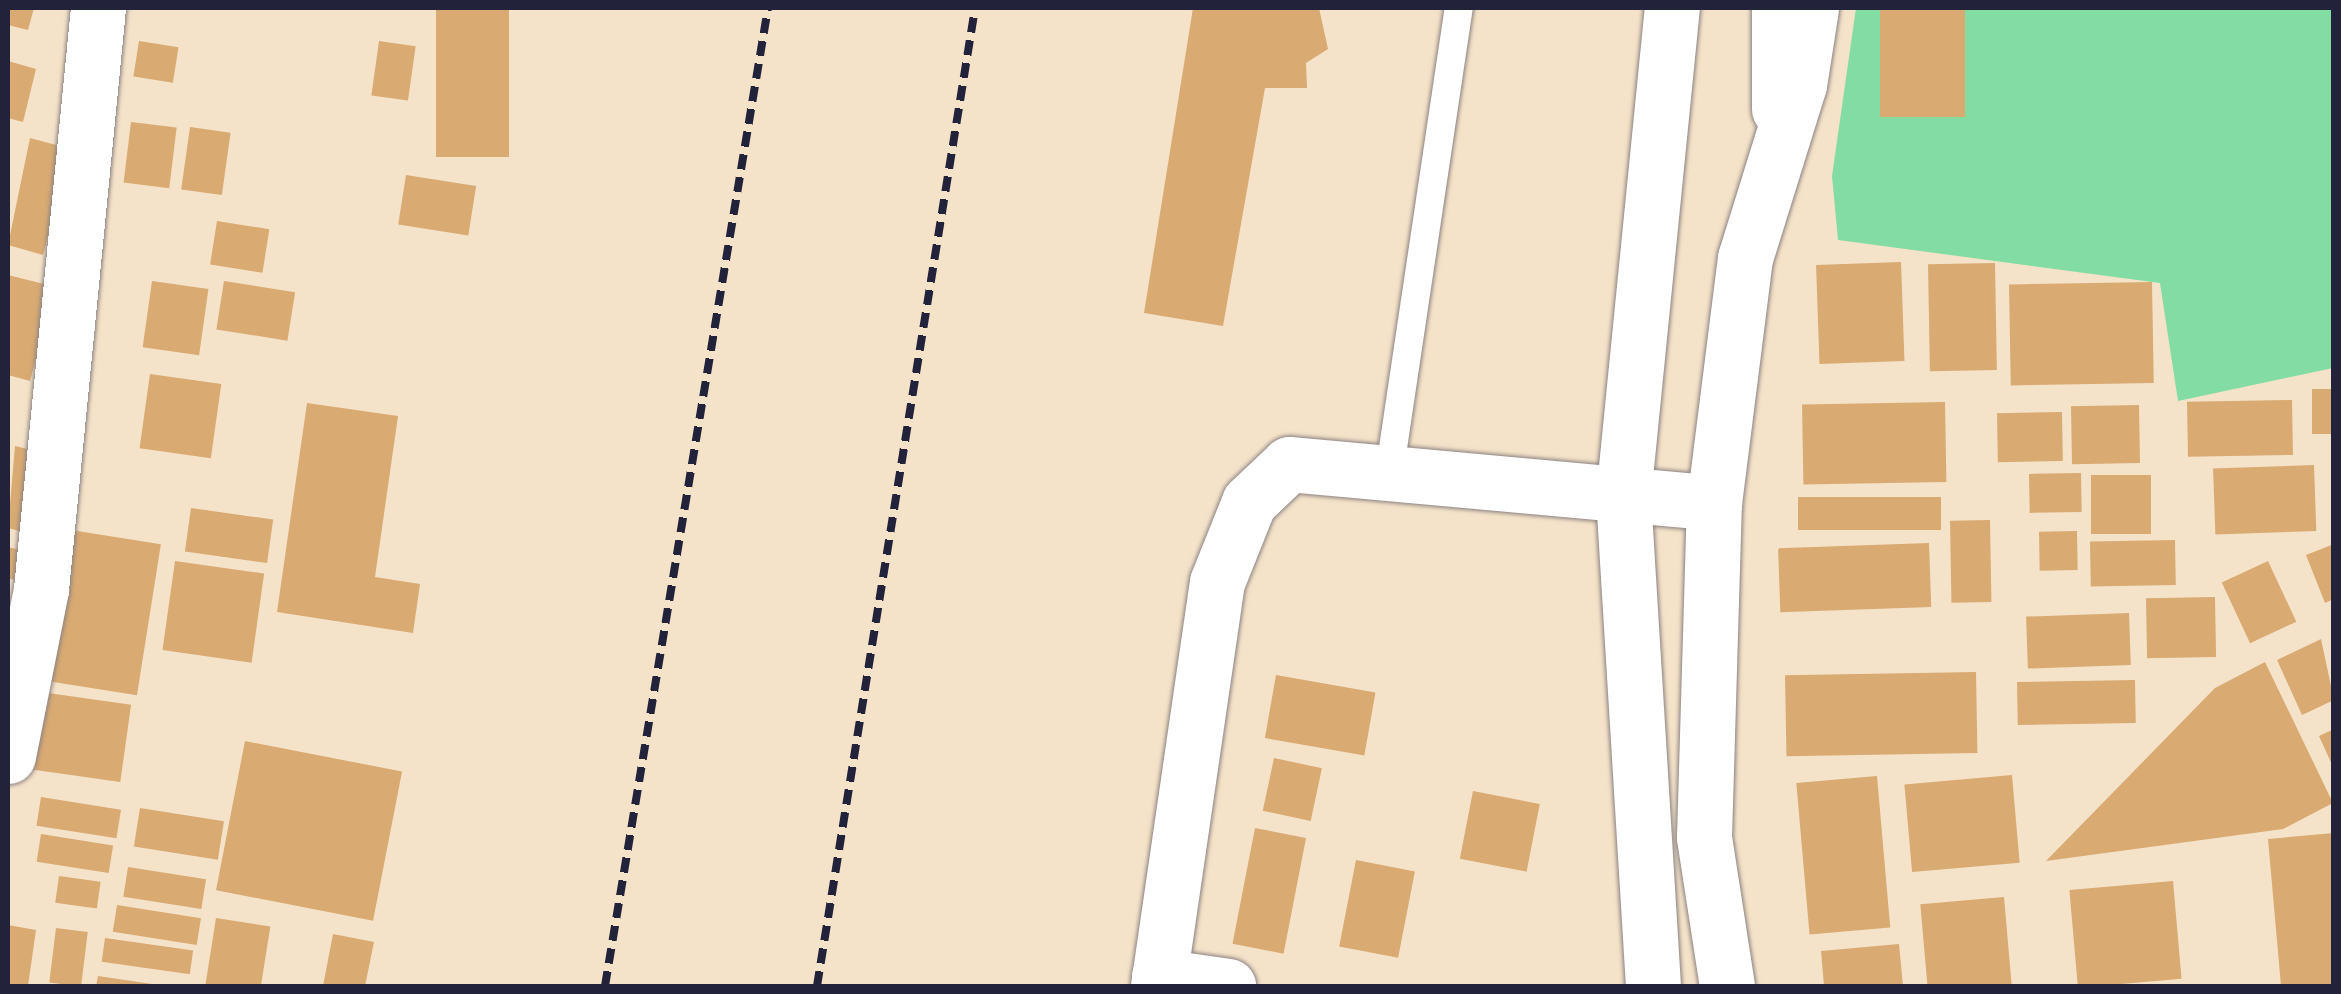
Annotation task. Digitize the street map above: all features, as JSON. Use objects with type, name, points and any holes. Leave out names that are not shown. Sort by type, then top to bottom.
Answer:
[{"type":"main road","points":[[8,756],[41,589],[98,8]]},
{"type":"main road","points":[[1653,986],[1623,498],[1656,109],[1672,8]]},
{"type":"main road","points":[[1656,109],[1695,8]]},
{"type":"main road","points":[[1779,8],[1779,150]]},
{"type":"main road","points":[[1726,986],[1704,837],[1714,503],[1745,258],[1779,150],[1811,8]]},
{"type":"main road","points":[[1228,986],[1158,981],[1217,582],[1249,502],[1289,464],[1390,468],[1623,498],[1714,503]]},
{"type":"lane","points":[[1390,468],[1459,8]]},
{"type":"green space","points":[[1856,8],[2333,8],[2333,368],[2178,401],[2160,283],[1838,240],[1832,176]]},
{"type":"building","points":[[8,8],[34,8],[28,30],[8,25]]},
{"type":"building","points":[[436,8],[509,8],[509,157],[436,157]]},
{"type":"building","points":[[1193,8],[1319,8],[1328,49],[1306,63],[1307,88],[1265,88],[1223,326],[1144,313]]},
{"type":"building","points":[[1880,8],[1965,8],[1965,117],[1880,117]]},
{"type":"building","points":[[139,41],[179,47],[173,83],[133,77]]},
{"type":"building","points":[[379,41],[416,46],[408,101],[371,95]]},
{"type":"building","points":[[8,61],[36,69],[23,122],[8,118]]},
{"type":"building","points":[[131,122],[177,128],[169,188],[124,183]]},
{"type":"building","points":[[190,127],[231,133],[222,195],[181,189]]},
{"type":"building","points":[[30,138],[71,149],[43,255],[8,245]]},
{"type":"building","points":[[406,175],[476,186],[468,235],[398,224]]},
{"type":"building","points":[[217,221],[269,229],[262,273],[210,264]]},
{"type":"building","points":[[1901,262],[1904,361],[1820,364],[1816,265]]},
{"type":"building","points":[[1995,263],[1997,370],[1930,371],[1928,264]]},
{"type":"building","points":[[8,275],[56,287],[30,381],[8,375]]},
{"type":"building","points":[[152,281],[208,289],[199,355],[143,347]]},
{"type":"building","points":[[224,281],[295,292],[287,341],[216,329]]},
{"type":"building","points":[[2152,282],[2154,383],[2011,385],[2009,284]]},
{"type":"building","points":[[150,374],[221,384],[211,458],[140,448]]},
{"type":"building","points":[[2312,389],[2334,389],[2334,434],[2312,434]]},
{"type":"building","points":[[2292,400],[2293,455],[2188,457],[2187,402]]},
{"type":"building","points":[[1945,402],[1946,482],[1803,484],[1802,404]]},
{"type":"building","points":[[307,403],[398,416],[375,577],[420,584],[413,633],[277,612]]},
{"type":"building","points":[[2139,405],[2140,463],[2072,464],[2071,406]]},
{"type":"building","points":[[2062,412],[2063,461],[1998,462],[1997,413]]},
{"type":"building","points":[[15,446],[44,453],[23,532],[8,528]]},
{"type":"building","points":[[2314,465],[2316,531],[2215,534],[2213,469]]},
{"type":"building","points":[[2081,473],[2082,512],[2030,513],[2029,474]]},
{"type":"building","points":[[2091,475],[2151,475],[2151,534],[2091,534]]},
{"type":"building","points":[[1798,497],[1941,497],[1941,530],[1798,530]]},
{"type":"building","points":[[191,508],[273,520],[267,563],[185,552]]},
{"type":"building","points":[[1990,520],[1991,602],[1951,603],[1950,521]]},
{"type":"building","points":[[71,530],[161,544],[137,695],[47,681]]},
{"type":"building","points":[[2077,531],[2078,570],[2040,571],[2039,532]]},
{"type":"building","points":[[2175,540],[2176,585],[2091,586],[2090,541]]},
{"type":"building","points":[[1929,543],[1931,607],[1780,612],[1778,548]]},
{"type":"building","points":[[2334,544],[2334,599],[2325,603],[2306,555]]},
{"type":"building","points":[[8,547],[40,555],[32,585],[8,578]]},
{"type":"building","points":[[175,561],[264,574],[252,663],[162,650]]},
{"type":"building","points":[[2268,561],[2296,622],[2250,643],[2222,583]]},
{"type":"building","points":[[2215,597],[2216,657],[2147,658],[2146,598]]},
{"type":"building","points":[[2129,613],[2131,665],[2028,669],[2026,617]]},
{"type":"building","points":[[2321,639],[2334,700],[2302,715],[2277,660]]},
{"type":"building","points":[[2265,662],[2333,803],[2283,829],[2046,861],[2215,688]]},
{"type":"building","points":[[1976,672],[1977,753],[1786,756],[1785,675]]},
{"type":"building","points":[[1276,675],[1375,693],[1364,756],[1265,738]]},
{"type":"building","points":[[2135,680],[2136,723],[2018,725],[2017,682]]},
{"type":"building","points":[[41,692],[131,705],[120,782],[30,769]]},
{"type":"building","points":[[2334,729],[2334,769],[2319,736]]},
{"type":"building","points":[[245,741],[402,772],[373,921],[216,890]]},
{"type":"building","points":[[1274,758],[1322,768],[1311,821],[1263,811]]},
{"type":"building","points":[[2012,775],[2020,863],[1912,872],[1904,784]]},
{"type":"building","points":[[1877,776],[1890,927],[1810,934],[1796,783]]},
{"type":"building","points":[[1473,791],[1540,804],[1527,872],[1460,859]]},
{"type":"building","points":[[41,797],[121,810],[116,838],[36,826]]},
{"type":"building","points":[[140,808],[224,821],[218,860],[134,847]]},
{"type":"building","points":[[1255,828],[1306,838],[1284,954],[1232,944]]},
{"type":"building","points":[[2334,833],[2334,986],[2281,986],[2268,839]]},
{"type":"building","points":[[41,834],[113,845],[109,873],[37,862]]},
{"type":"building","points":[[1356,860],[1415,871],[1398,958],[1339,946]]},
{"type":"building","points":[[128,867],[206,879],[201,909],[123,897]]},
{"type":"building","points":[[59,876],[101,882],[97,909],[55,903]]},
{"type":"building","points":[[2173,881],[2182,979],[2078,986],[2069,890]]},
{"type":"building","points":[[2004,897],[2012,986],[1927,986],[1920,904]]},
{"type":"building","points":[[117,905],[201,918],[197,945],[113,932]]},
{"type":"building","points":[[216,918],[270,927],[261,986],[205,986]]},
{"type":"building","points":[[8,925],[36,930],[28,986],[8,986]]},
{"type":"building","points":[[56,928],[88,932],[81,986],[49,983]]},
{"type":"building","points":[[333,934],[374,942],[365,986],[323,986]]},
{"type":"building","points":[[105,938],[193,950],[190,974],[102,962]]},
{"type":"building","points":[[1899,944],[1903,986],[1824,986],[1821,951]]},
{"type":"building","points":[[98,976],[152,984],[152,986],[96,986]]},
{"type":"railway","points":[[605,986],[768,8]]},
{"type":"railway","points":[[817,986],[975,8]]}]
